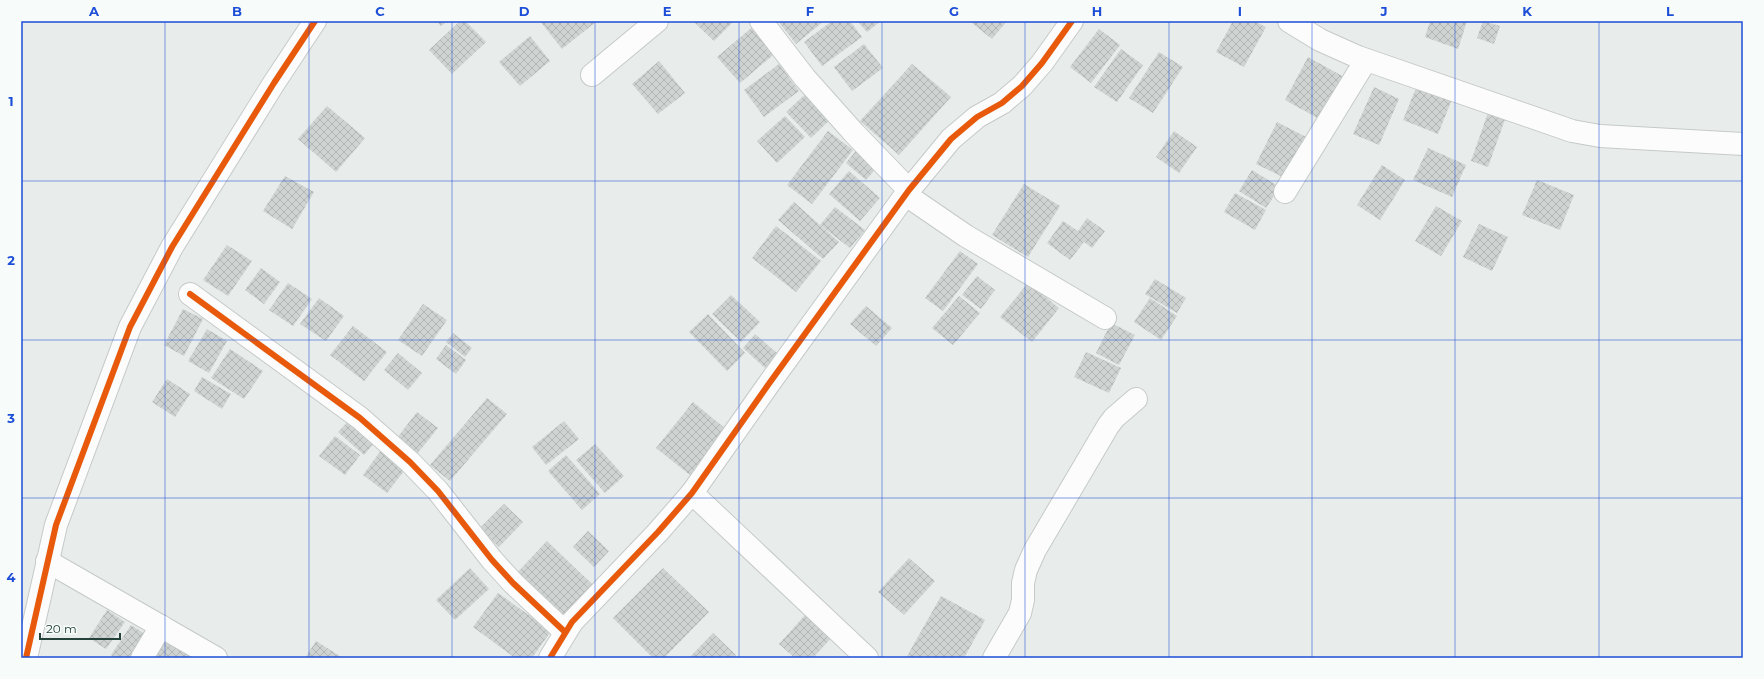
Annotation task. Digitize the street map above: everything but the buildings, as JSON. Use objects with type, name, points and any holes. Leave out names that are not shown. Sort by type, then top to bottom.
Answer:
[{"type":"street","points":[[26,658],[56,525],[130,327],[172,247],[274,83],[315,21]]},
{"type":"street","points":[[592,75],[657,21]]},
{"type":"street","points":[[550,658],[572,622],[658,532],[692,493],[768,385],[908,192],[951,139],[977,117],[1002,103],[1022,86],[1042,63],[1072,21]]},
{"type":"street","points":[[1289,21],[1320,40],[1366,60],[1572,131],[1600,136],[1743,144]]},
{"type":"street","points":[[765,23],[805,78],[908,192],[966,236],[1104,318]]},
{"type":"street","points":[[1285,192],[1366,60]]},
{"type":"street","points":[[190,294],[360,418],[410,462],[438,491],[483,549],[513,583],[565,632]]},
{"type":"street","points":[[994,658],[1020,613],[1026,570],[1036,550],[1108,426],[1114,418],[1136,399]]},
{"type":"street","points":[[692,493],[867,658]]},
{"type":"street","points":[[47,561],[216,658]]},
{"type":"street","points":[[142,658],[161,626]]},
{"type":"cycle path","points":[[26,658],[56,525],[130,327],[172,247],[274,83],[315,21]]},
{"type":"cycle path","points":[[550,658],[572,622],[658,532],[692,493],[909,190],[951,139],[977,117],[1002,103],[1022,86],[1042,63],[1072,21]]},
{"type":"cycle path","points":[[190,294],[360,418],[410,462],[438,491],[492,560],[513,583],[565,632]]}]
